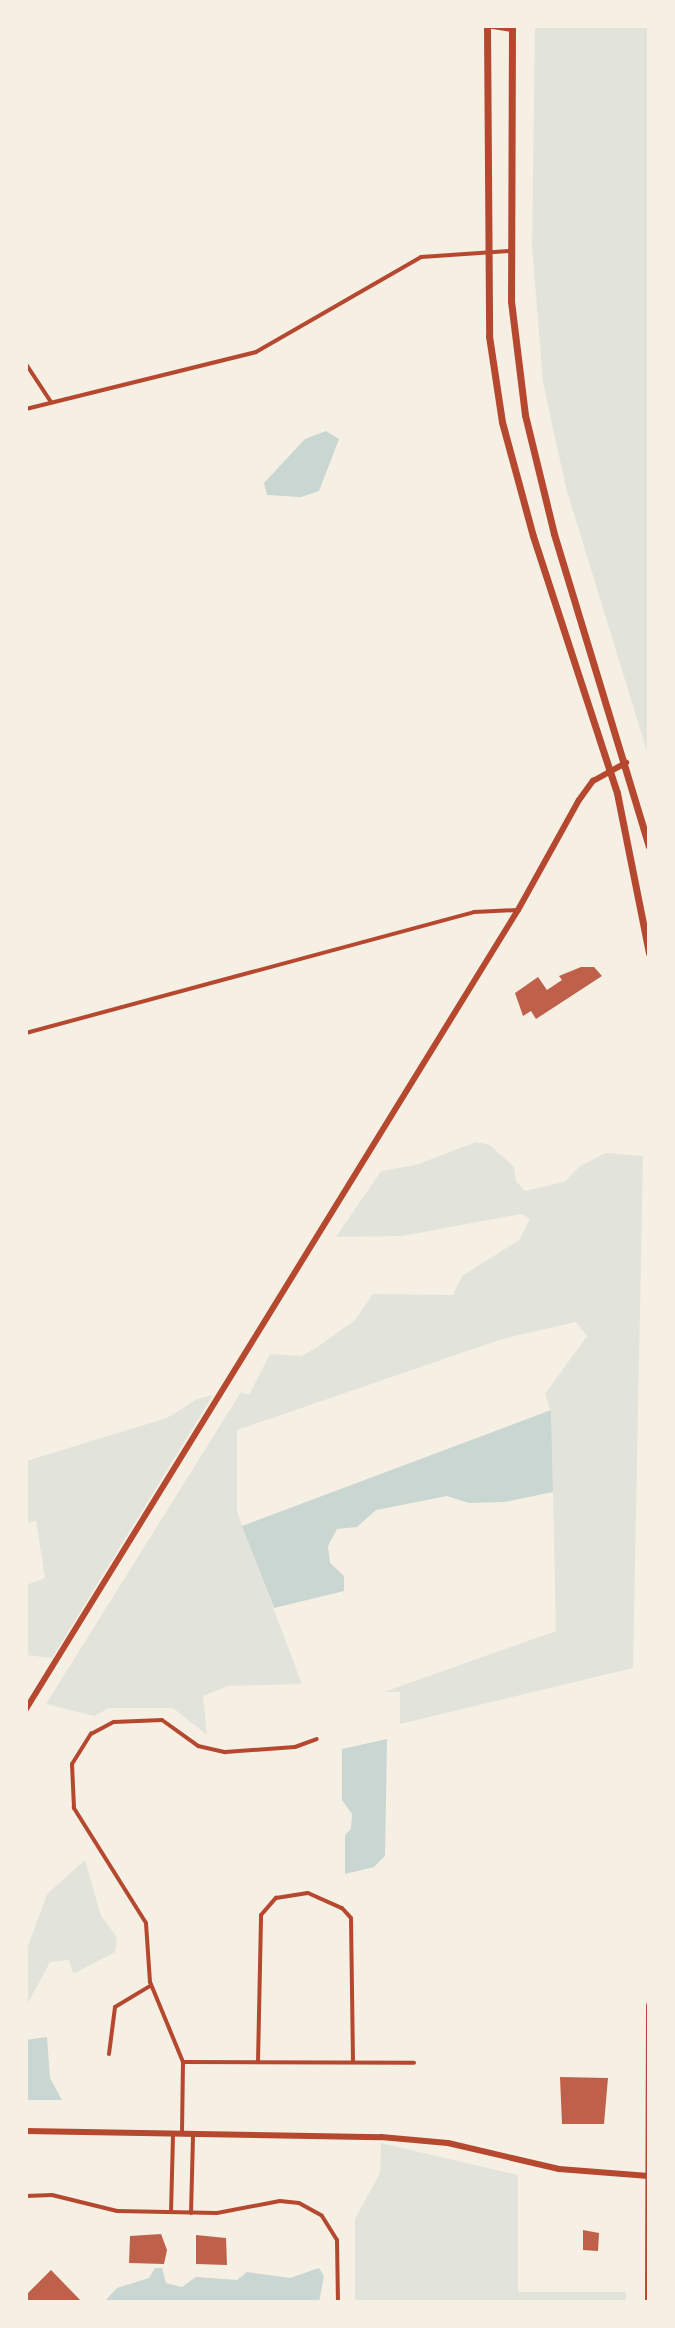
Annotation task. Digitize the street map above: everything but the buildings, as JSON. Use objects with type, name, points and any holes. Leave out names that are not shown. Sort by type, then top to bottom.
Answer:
[{"type":"highway","points":[[487,26],[486,250],[489,336],[508,450],[609,771],[635,867],[649,953]]},
{"type":"highway","points":[[512,28],[509,251],[514,338],[533,450],[649,846]]},
{"type":"highway","points":[[648,2302],[649,2005]]},
{"type":"main road","points":[[26,1709],[518,910],[579,800],[609,771],[626,763]]},
{"type":"main road","points":[[26,2131],[427,2140],[559,2169],[648,2176]]},
{"type":"street","points":[[487,26],[512,28]]},
{"type":"street","points":[[26,409],[256,352],[409,261],[486,250],[509,251]]},
{"type":"street","points":[[26,364],[51,403]]},
{"type":"street","points":[[26,1033],[474,912],[518,910]]},
{"type":"street","points":[[182,2136],[183,2062],[151,1986],[146,1923],[70,1793],[72,1764],[82,1746],[99,1727],[154,1719],[198,1746],[225,1752],[295,1747],[317,1739]]},
{"type":"street","points":[[258,2062],[261,1915],[276,1898],[308,1893],[342,1908],[351,1918],[353,2062]]},
{"type":"street","points":[[109,2054],[115,2007],[151,1986]]},
{"type":"street","points":[[183,2062],[414,2063]]},
{"type":"street","points":[[171,2212],[173,2136]]},
{"type":"street","points":[[191,2213],[193,2136]]},
{"type":"street","points":[[26,2196],[52,2195],[107,2210],[191,2213],[280,2201],[315,2210],[327,2222],[339,2248],[338,2302]]},
{"type":"shaded area","points":[[535,26],[649,26],[649,758],[566,488],[543,382],[532,246]]},
{"type":"shaded area","points":[[326,431],[339,439],[319,491],[301,497],[267,495],[264,483],[305,439]]},
{"type":"shaded area","points":[[476,1142],[490,1145],[514,1167],[516,1181],[525,1191],[564,1182],[580,1166],[606,1153],[643,1156],[633,1668],[400,1724],[400,1692],[384,1692],[556,1631],[551,1411],[545,1394],[587,1336],[576,1322],[502,1339],[237,1430],[237,1512],[302,1684],[228,1686],[203,1696],[207,1735],[173,1708],[109,1708],[94,1716],[46,1704],[241,1392],[249,1395],[270,1354],[301,1356],[316,1348],[355,1320],[373,1294],[453,1295],[462,1276],[519,1240],[530,1219],[521,1214],[402,1236],[336,1237],[381,1171],[416,1165]]},
{"type":"shaded area","points":[[213,1395],[52,1658],[26,1655],[26,1585],[45,1578],[36,1521],[26,1523],[26,1461],[167,1418],[197,1399]]},
{"type":"shaded area","points":[[551,1410],[553,1492],[504,1502],[469,1503],[447,1496],[376,1510],[357,1527],[337,1529],[328,1546],[330,1563],[344,1576],[344,1591],[274,1608],[242,1526]]},
{"type":"shaded area","points":[[387,1739],[385,1856],[374,1867],[345,1874],[345,1835],[351,1829],[352,1814],[342,1800],[342,1749]]},
{"type":"shaded area","points":[[85,1860],[101,1916],[117,1937],[115,1952],[73,1974],[69,1960],[50,1962],[26,2007],[26,1952],[47,1894]]},
{"type":"shaded area","points":[[47,2037],[50,2078],[62,2100],[26,2100],[26,2040]]},
{"type":"shaded area","points":[[381,2143],[518,2175],[518,2292],[626,2292],[626,2302],[355,2302],[355,2219],[380,2173]]},
{"type":"shaded area","points":[[155,2268],[162,2268],[166,2283],[182,2287],[196,2277],[237,2280],[247,2272],[290,2278],[319,2268],[324,2276],[319,2302],[104,2302],[117,2288],[149,2278]]}]
